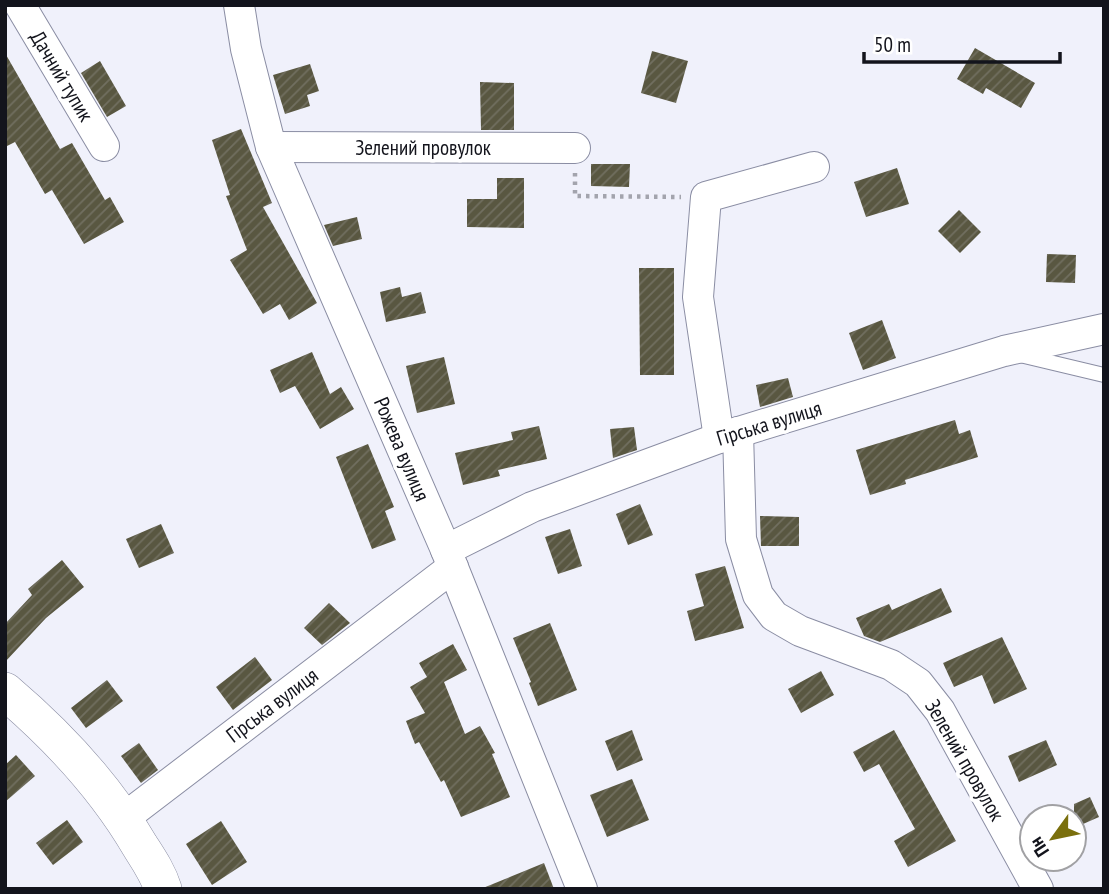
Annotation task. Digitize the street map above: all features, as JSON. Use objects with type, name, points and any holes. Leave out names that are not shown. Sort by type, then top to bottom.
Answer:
[{"type":"street","name":"Дачний тупик","points":[[20,5],[104,146]]},
{"type":"street","name":"Рожева вулиця","points":[[239,5],[246,49],[271,147],[449,559],[582,889]]},
{"type":"street","name":"Зелений провулок","points":[[271,147],[575,148]]},
{"type":"street","points":[[706,197],[814,167]]},
{"type":"street","name":"Зелений провулок","points":[[706,197],[698,297],[728,435],[741,539],[758,595],[774,616],[800,631],[891,665],[918,683],[940,711],[1038,889]]},
{"type":"street","name":"Гірська вулиця","points":[[124,818],[449,559],[532,507],[728,435],[1004,351],[1104,328]]},
{"type":"street","points":[[5,691],[73,753],[124,818],[159,877],[163,889]]},
{"type":"lane","points":[[1004,351],[1104,375]]},
{"type":"path","points":[[575,196],[706,197]]},
{"type":"building","points":[[975,48],[1035,83],[1021,108],[986,88],[983,94],[957,79]]},
{"type":"building","points":[[652,51],[688,61],[676,103],[641,93]]},
{"type":"building","points":[[5,53],[60,149],[72,143],[105,200],[110,197],[124,222],[84,244],[52,190],[45,194],[15,142],[5,147]]},
{"type":"building","points":[[100,61],[126,106],[107,117],[81,73]]},
{"type":"building","points":[[310,64],[319,91],[307,95],[310,106],[285,114],[273,75]]},
{"type":"building","points":[[480,82],[514,83],[514,130],[481,130]]},
{"type":"building","points":[[241,129],[272,203],[263,207],[317,303],[289,320],[280,304],[263,314],[230,260],[247,250],[226,196],[230,195],[212,140]]},
{"type":"building","points":[[591,164],[630,164],[629,187],[591,186]]},
{"type":"building","points":[[897,168],[909,204],[866,217],[854,182]]},
{"type":"building","points":[[497,178],[524,178],[524,228],[467,227],[467,199],[497,199]]},
{"type":"building","points":[[959,210],[981,232],[960,253],[938,231]]},
{"type":"building","points":[[357,217],[362,239],[333,246],[324,225]]},
{"type":"building","points":[[1047,254],[1076,255],[1075,283],[1046,282]]},
{"type":"building","points":[[639,268],[674,268],[674,375],[640,375]]},
{"type":"building","points":[[400,287],[402,297],[421,292],[426,313],[386,322],[380,292]]},
{"type":"building","points":[[882,320],[896,358],[863,370],[849,333]]},
{"type":"building","points":[[312,352],[330,394],[341,387],[354,409],[320,429],[295,386],[280,393],[270,370]]},
{"type":"building","points":[[444,357],[455,404],[417,413],[406,366]]},
{"type":"building","points":[[788,378],[793,397],[760,407],[756,385]]},
{"type":"building","points":[[955,420],[959,434],[970,430],[978,457],[905,480],[906,484],[870,495],[856,450]]},
{"type":"building","points":[[539,426],[547,459],[498,470],[500,476],[463,485],[455,453],[513,440],[511,432]]},
{"type":"building","points":[[634,427],[637,450],[613,458],[610,429]]},
{"type":"building","points":[[368,444],[394,507],[385,511],[396,540],[372,549],[336,457]]},
{"type":"building","points":[[640,504],[653,535],[628,545],[616,514]]},
{"type":"building","points":[[760,516],[799,517],[799,546],[761,546]]},
{"type":"building","points":[[161,524],[174,553],[139,568],[126,539]]},
{"type":"building","points":[[570,529],[582,566],[558,574],[545,537]]},
{"type":"building","points":[[62,560],[84,587],[46,618],[5,662],[5,624],[32,595],[28,589]]},
{"type":"building","points":[[725,566],[744,628],[695,641],[687,611],[704,606],[695,574]]},
{"type":"building","points":[[941,588],[952,612],[880,642],[864,636],[856,618],[889,604],[892,610]]},
{"type":"building","points":[[329,603],[350,623],[322,645],[304,628]]},
{"type":"building","points":[[550,623],[577,690],[538,706],[513,638]]},
{"type":"building","points":[[1002,637],[1027,689],[994,704],[982,675],[954,687],[943,663]]},
{"type":"building","points":[[453,644],[467,670],[444,682],[465,734],[480,726],[495,753],[492,754],[510,797],[461,817],[444,780],[441,782],[419,742],[415,744],[406,721],[425,713],[410,687],[427,677],[419,663]]},
{"type":"building","points":[[255,657],[272,680],[233,710],[216,687]]},
{"type":"building","points":[[821,671],[834,695],[801,713],[788,689]]},
{"type":"building","points":[[107,680],[123,701],[86,728],[71,708]]},
{"type":"building","points":[[632,730],[643,760],[617,771],[605,741]]},
{"type":"building","points":[[894,730],[956,841],[908,867],[894,841],[915,829],[879,764],[864,772],[853,752]]},
{"type":"building","points":[[1046,740],[1057,765],[1019,782],[1008,756]]},
{"type":"building","points":[[139,743],[158,770],[141,783],[121,756]]},
{"type":"building","points":[[16,755],[35,776],[5,802],[5,765]]},
{"type":"building","points":[[632,779],[649,820],[607,837],[590,795]]},
{"type":"building","points":[[1090,797],[1099,817],[1088,822],[1088,803],[1076,803]]},
{"type":"building","points":[[67,820],[83,842],[53,865],[36,843]]},
{"type":"building","points":[[221,821],[247,862],[212,885],[186,844]]},
{"type":"building","points":[[544,863],[554,889],[483,889],[483,888]]}]
